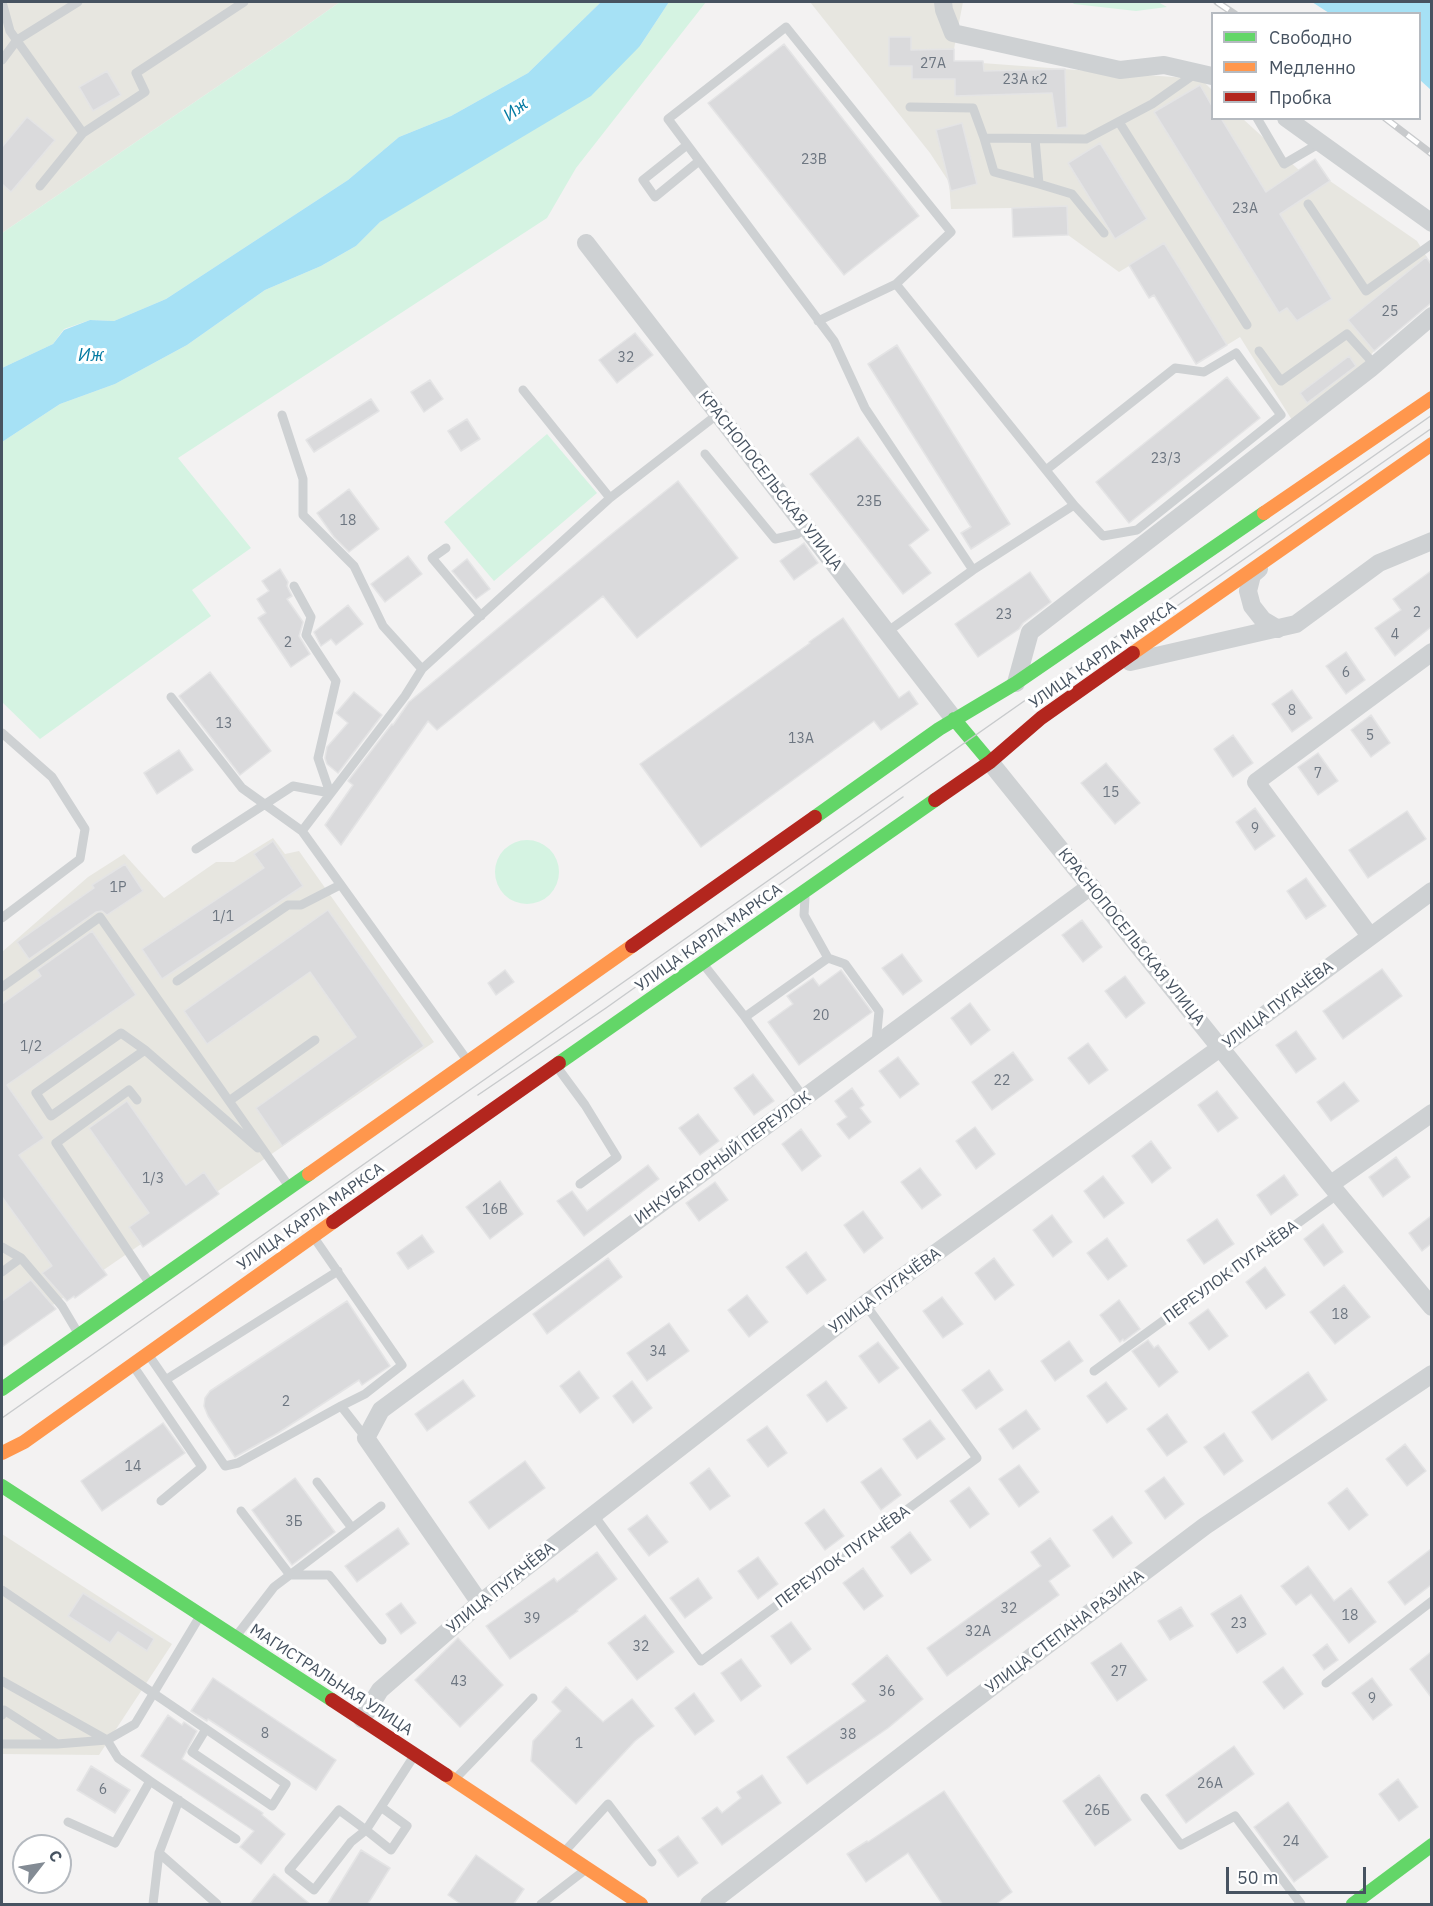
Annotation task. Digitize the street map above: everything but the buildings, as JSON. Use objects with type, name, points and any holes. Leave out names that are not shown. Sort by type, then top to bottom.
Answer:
[{"type":"main road","name":"УЛИЦА КАРЛА МАРКСА","points":[[2,1389],[954,720],[1016,683],[1431,398]]},
{"type":"main road","name":"УЛИЦА КАРЛА МАРКСА","points":[[2,1453],[24,1442],[555,1065],[990,762],[1041,718],[1431,444]]},
{"type":"main road","points":[[954,720],[990,762]]},
{"type":"main road","name":"МАГИСТРАЛЬНАЯ УЛИЦА","points":[[2,1486],[362,1719],[641,1905]]},
{"type":"main road","points":[[1353,1905],[1431,1845]]},
{"type":"street","points":[[943,2],[953,33],[1120,70],[1164,65],[1204,74]]},
{"type":"street","points":[[1289,120],[1431,223]]},
{"type":"street","name":"КРАСНОПОСЕЛЬСКАЯ УЛИЦА","points":[[586,243],[954,720]]},
{"type":"street","points":[[1016,683],[1030,632],[1372,367],[1431,316]]},
{"type":"street","points":[[1116,665],[1296,624],[1379,563],[1431,541]]},
{"type":"street","points":[[1272,556],[1252,575],[1248,591],[1251,606],[1263,620],[1278,629]]},
{"type":"street","points":[[1370,936],[1256,782],[1431,652]]},
{"type":"street","name":"КРАСНОПОСЕЛЬСКАЯ УЛИЦА","points":[[990,762],[1431,1307]]},
{"type":"street","name":"ИНКУБАТОРНЫЙ ПЕРЕУЛОК","points":[[366,1438],[381,1410],[1091,886]]},
{"type":"street","name":"УЛИЦА ПУГАЧЁВА","points":[[362,1719],[380,1690],[480,1603],[593,1514],[865,1304],[1220,1048],[1431,891]]},
{"type":"street","name":"ПЕРЕУЛОК ПУГАЧЁВА","points":[[1334,1189],[1431,1113]]},
{"type":"street","name":"УЛИЦА СТЕПАНА РАЗИНА","points":[[708,1905],[1205,1526],[1431,1374]]},
{"type":"street","points":[[366,1438],[480,1603]]},
{"type":"lane","points":[[2,2],[10,31],[82,133]]},
{"type":"lane","points":[[2,60],[17,40],[78,2]]},
{"type":"lane","points":[[40,186],[82,133],[145,92],[136,73],[244,2]]},
{"type":"lane","points":[[819,321],[896,284],[951,232],[786,27],[668,119],[699,161],[819,321],[834,341],[865,408],[973,570]]},
{"type":"lane","points":[[984,138],[1086,139],[1204,74]]},
{"type":"lane","points":[[909,107],[973,108],[994,172],[1072,194],[1104,233]]},
{"type":"lane","points":[[1258,120],[1284,164],[1320,143]]},
{"type":"lane","points":[[1119,122],[1247,325]]},
{"type":"lane","points":[[1035,139],[1039,184]]},
{"type":"lane","points":[[687,144],[643,180],[655,197],[699,161]]},
{"type":"lane","points":[[1308,204],[1366,291],[1431,244]]},
{"type":"lane","points":[[896,284],[1074,506],[1103,536],[1137,530],[1281,415],[1236,353],[1204,372],[1175,368],[1046,470]]},
{"type":"lane","points":[[1259,351],[1281,381],[1347,334],[1372,367]]},
{"type":"lane","points":[[523,390],[610,498]]},
{"type":"lane","points":[[302,831],[405,696],[422,669],[610,498],[718,414]]},
{"type":"lane","points":[[282,415],[303,479],[303,514],[354,566],[383,626],[422,669]]},
{"type":"lane","points":[[705,454],[775,539],[797,534],[806,528]]},
{"type":"lane","points":[[887,632],[973,570],[1074,506]]},
{"type":"lane","points":[[446,548],[432,558],[481,616]]},
{"type":"lane","points":[[294,586],[311,617],[306,635],[336,681],[318,758],[330,794]]},
{"type":"lane","points":[[171,697],[242,788],[302,831],[468,1061]]},
{"type":"lane","points":[[2,733],[52,777],[85,829],[80,859],[2,918]]},
{"type":"lane","points":[[196,849],[294,786],[330,794]]},
{"type":"lane","points":[[177,981],[288,905],[301,905],[340,885]]},
{"type":"lane","points":[[805,891],[804,915],[828,958],[845,964],[879,1011],[876,1045]]},
{"type":"lane","points":[[2,987],[100,917],[290,1187]]},
{"type":"lane","points":[[745,1017],[828,958]]},
{"type":"lane","points":[[703,963],[804,1098]]},
{"type":"lane","points":[[145,1050],[51,1116],[36,1094],[121,1033],[145,1050],[269,1157]]},
{"type":"lane","points":[[229,1101],[315,1040]]},
{"type":"lane","points":[[555,1065],[585,1105],[617,1157],[580,1184]]},
{"type":"lane","points":[[137,1100],[129,1090],[56,1143],[151,1286]]},
{"type":"lane","name":"ПЕРЕУЛОК ПУГАЧЁВА","points":[[1094,1371],[1334,1189]]},
{"type":"lane","points":[[147,1353],[225,1466],[238,1463],[365,1394],[402,1365],[313,1237]]},
{"type":"lane","points":[[2,1247],[21,1258],[62,1306],[79,1335]]},
{"type":"lane","points":[[2,1272],[21,1258]]},
{"type":"lane","points":[[166,1380],[338,1271]]},
{"type":"lane","name":"ПЕРЕУЛОК ПУГАЧЁВА","points":[[593,1514],[701,1661],[977,1458],[865,1304]]},
{"type":"lane","points":[[132,1365],[202,1467],[161,1500]]},
{"type":"lane","points":[[341,1406],[366,1438]]},
{"type":"lane","points":[[318,1482],[352,1528]]},
{"type":"lane","points":[[236,1637],[273,1587],[381,1506]]},
{"type":"lane","points":[[241,1511],[290,1575]]},
{"type":"lane","points":[[290,1575],[329,1575],[382,1640]]},
{"type":"lane","points":[[2,1590],[206,1729],[285,1784],[272,1806],[192,1752],[206,1729]]},
{"type":"lane","points":[[1326,1683],[1431,1601]]},
{"type":"lane","points":[[2,1744],[57,1744],[107,1740],[135,1724],[201,1614]]},
{"type":"lane","points":[[2,1681],[107,1740],[118,1758],[236,1839]]},
{"type":"lane","points":[[454,1780],[533,1698]]},
{"type":"lane","points":[[2,1715],[4,1710],[57,1744]]},
{"type":"lane","points":[[381,1807],[407,1826],[392,1850],[366,1830],[339,1810],[288,1870],[314,1890],[351,1842],[366,1830],[415,1754]]},
{"type":"lane","points":[[68,1822],[115,1843],[150,1781]]},
{"type":"lane","points":[[1145,1798],[1181,1845],[1235,1816],[1301,1905]]},
{"type":"lane","points":[[153,1905],[159,1853],[179,1800]]},
{"type":"lane","points":[[563,1853],[608,1804],[652,1862]]},
{"type":"lane","points":[[159,1853],[217,1905]]},
{"type":"lane","points":[[541,1905],[587,1868]]},
{"type":"shaded area","points":[[2,2],[340,2],[2,233]]},
{"type":"shaded area","points":[[810,2],[963,2],[954,49],[954,61],[1201,79],[1211,89],[1211,120],[1244,120],[1299,170],[1315,159],[1330,181],[1417,241],[1431,264],[1431,303],[1374,351],[1359,370],[1292,420],[1240,337],[1196,364],[1154,295],[1149,298],[1129,266],[1119,272],[1068,235],[1013,237],[1012,208],[951,209],[949,182],[930,153]]},
{"type":"shaded area","points":[[273,838],[285,854],[299,851],[434,1042],[2,1340],[2,952],[88,877],[124,854],[164,898],[216,862],[234,862]]},
{"type":"shaded area","points":[[2,1534],[172,1644],[99,1755],[2,1754]]},
{"type":"green space","points":[[340,2],[601,2],[528,73],[451,116],[399,137],[348,180],[166,299],[114,321],[90,320],[64,329],[53,344],[2,368],[2,233]]},
{"type":"green space","points":[[669,2],[706,2],[576,168],[547,218],[178,458],[251,548],[192,590],[211,616],[40,739],[2,702],[2,442],[60,404],[115,384],[187,345],[265,290],[321,266],[356,246],[380,222],[640,46]]},
{"type":"green space","points":[[1072,2],[1158,2],[1167,7],[1136,11]]},
{"type":"green space","points":[[547,434],[597,493],[494,581],[444,522]]},
{"type":"green space","points":[[527,840],[545,846],[553,854],[559,872],[553,890],[545,898],[527,904],[509,898],[501,890],[495,872],[501,854],[509,846]]},
{"type":"water","name":"Иж","points":[[601,2],[669,2],[640,46],[591,96],[380,222],[356,246],[321,266],[265,290],[187,345],[115,384],[60,404],[2,442],[2,368],[53,344],[64,330],[90,320],[114,321],[166,299],[348,180],[399,137],[451,116],[528,73]]},
{"type":"water","points":[[1312,2],[1431,2],[1431,90],[1421,81],[1421,12],[1327,12]]},
{"type":"tram line","points":[[2,1418],[1432,415]]},
{"type":"tram line","points":[[1144,629],[1432,428]]},
{"type":"tram line","points":[[478,1095],[606,1008],[903,797]]},
{"type":"railway","points":[[1217,2],[1232,12]]},
{"type":"railway","points":[[1388,120],[1432,154]]},
{"type":"traffic: fast","points":[[815,817],[939,729],[1016,683],[1264,513]]},
{"type":"traffic: fast","points":[[954,719],[990,762]]},
{"type":"traffic: fast","points":[[559,1063],[935,800]]},
{"type":"traffic: fast","points":[[2,1389],[309,1174]]},
{"type":"traffic: fast","points":[[2,1486],[332,1700]]},
{"type":"traffic: fast","points":[[1353,1904],[1432,1845]]},
{"type":"traffic: slow","points":[[1264,513],[1432,398]]},
{"type":"traffic: slow","points":[[1133,653],[1432,444]]},
{"type":"traffic: slow","points":[[309,1174],[632,946]]},
{"type":"traffic: slow","points":[[2,1453],[24,1442],[333,1222]]},
{"type":"traffic: slow","points":[[446,1775],[641,1904]]},
{"type":"traffic: jam","points":[[935,800],[990,762],[1041,718],[1133,653]]},
{"type":"traffic: jam","points":[[632,946],[815,817]]},
{"type":"traffic: jam","points":[[333,1222],[559,1063]]},
{"type":"traffic: jam","points":[[332,1700],[446,1775]]}]
